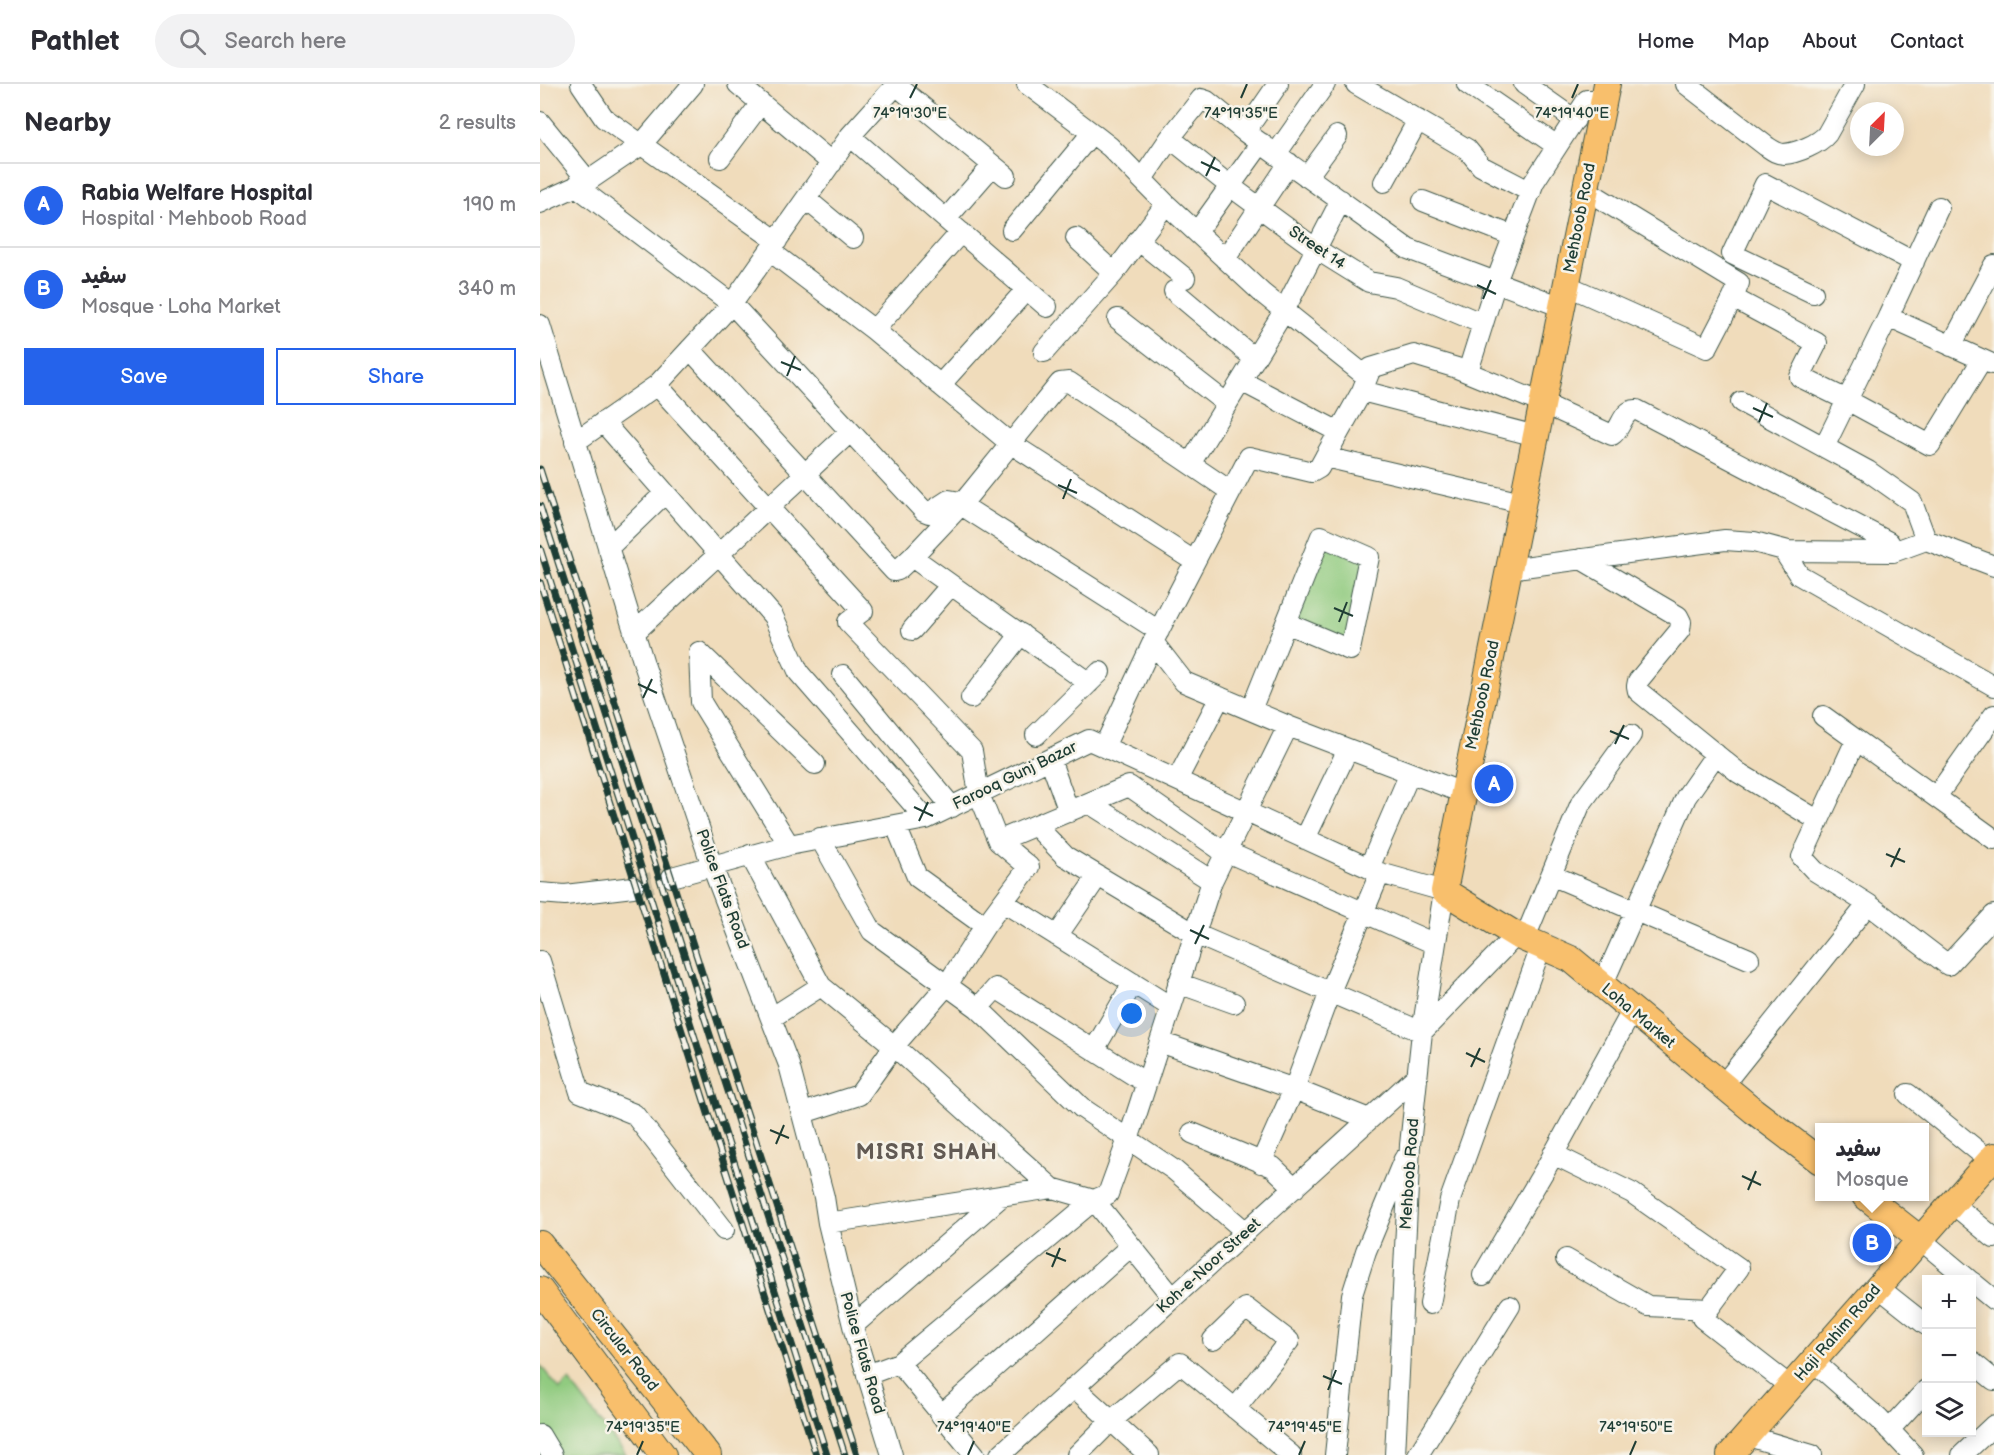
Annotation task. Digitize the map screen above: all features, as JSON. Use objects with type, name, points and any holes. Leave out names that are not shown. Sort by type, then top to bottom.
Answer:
[{"type":"main road","name":"Mehboob Road","points":[[1444,891],[1605,92]]},
{"type":"main road","name":"Loha Market","points":[[1444,891],[1528,940],[1571,959],[1723,1085],[1815,1157]]},
{"type":"main road","name":"Haji Rahim Road","points":[[1730,1455],[1952,1203],[1993,1161]]},
{"type":"main road","points":[[1870,1201],[1920,1239]]},
{"type":"main road","name":"Circular Road","points":[[540,1244],[708,1455]]},
{"type":"main road","name":"Circular Road","points":[[540,1290],[663,1455]]},
{"type":"main road","points":[[597,1366],[622,1347]]},
{"type":"street","points":[[581,84],[604,118],[773,246],[1010,443],[1194,561]]},
{"type":"street","points":[[540,203],[582,184],[641,145],[693,84]]},
{"type":"street","points":[[738,84],[832,163]]},
{"type":"street","points":[[1027,84],[1110,147],[1225,259],[1365,384],[1536,436]]},
{"type":"street","points":[[1245,132],[1278,84]]},
{"type":"street","points":[[1197,232],[1230,186],[1275,153],[1325,84]]},
{"type":"street","points":[[1356,84],[1467,149],[1481,166],[1531,192]]},
{"type":"street","points":[[1467,84],[1557,146]]},
{"type":"street","points":[[1524,84],[1575,120]]},
{"type":"street","points":[[1686,84],[1766,146],[1775,152],[1784,154],[1821,141],[1855,84]]},
{"type":"street","points":[[575,442],[657,385],[732,304],[850,136],[897,85],[1000,170],[946,219]]},
{"type":"street","points":[[1470,365],[1496,282],[1534,182],[1587,100],[1605,92]]},
{"type":"street","points":[[1142,179],[1170,138],[1201,99],[1207,101],[1245,132],[1408,249],[1496,282],[1564,296],[1707,348],[1739,283],[1586,190]]},
{"type":"street","points":[[720,158],[761,103]]},
{"type":"street","points":[[1384,182],[1418,120]]},
{"type":"street","points":[[540,122],[582,184],[732,304],[926,513],[951,500],[961,505],[1156,637],[1185,682],[1288,726],[1463,793]]},
{"type":"street","points":[[1012,230],[1092,133]]},
{"type":"street","points":[[850,136],[1047,307]]},
{"type":"street","points":[[1307,177],[1337,136]]},
{"type":"street","name":"Street 14","points":[[1170,138],[1230,186],[1316,249],[1370,282],[1396,287],[1483,324]]},
{"type":"street","points":[[1225,259],[1260,207],[1275,153]]},
{"type":"street","points":[[1813,293],[1732,254],[1765,184],[1914,262]]},
{"type":"street","points":[[806,199],[853,238]]},
{"type":"street","points":[[1190,464],[1284,310],[1341,200]]},
{"type":"street","points":[[1423,201],[1513,236]]},
{"type":"street","points":[[1044,352],[1114,273],[1166,204]]},
{"type":"street","points":[[1824,447],[1940,207]]},
{"type":"street","points":[[874,330],[961,232]]},
{"type":"street","points":[[1076,238],[1114,273]]},
{"type":"street","points":[[1138,240],[1254,359]]},
{"type":"street","points":[[1952,346],[1994,265]]},
{"type":"street","points":[[940,385],[1027,289]]},
{"type":"street","points":[[1733,298],[1817,343],[1800,377],[1930,445],[1988,363],[1888,317]]},
{"type":"street","points":[[1118,319],[1227,404]]},
{"type":"street","name":"Police Flats Road","points":[[540,325],[634,633],[712,866],[789,1065],[803,1113],[824,1197],[828,1223],[867,1375],[892,1455]]},
{"type":"street","points":[[690,349],[892,569],[898,570],[961,505],[1060,383],[1069,382],[1230,491]]},
{"type":"street","points":[[1104,747],[1194,561],[1249,457],[1312,472],[1318,468],[1325,457],[1365,384],[1371,368],[1414,356],[1457,368],[1612,435],[1616,433],[1627,412],[1637,410],[1889,542],[1893,552]]},
{"type":"street","points":[[1241,381],[1339,432]]},
{"type":"street","points":[[657,385],[863,611],[848,622],[972,751],[979,794],[998,841],[1029,867],[985,926],[947,985],[894,1046],[859,1095],[803,1113]]},
{"type":"street","points":[[1741,402],[1868,471],[1912,502],[1926,540]]},
{"type":"street","points":[[603,422],[773,616],[799,673],[927,819]]},
{"type":"street","points":[[634,633],[850,432]]},
{"type":"street","points":[[1325,457],[1522,503]]},
{"type":"street","points":[[608,548],[665,493]]},
{"type":"street","points":[[1251,710],[1286,623],[1321,536],[1369,557],[1350,650],[1286,623]]},
{"type":"street","points":[[1509,569],[1725,540],[1754,542],[1783,550],[1893,552],[1926,540],[1994,566]]},
{"type":"street","points":[[1783,550],[1799,575],[1993,681]]},
{"type":"street","points":[[912,557],[1021,634],[1094,677],[1036,735]]},
{"type":"street","points":[[1581,559],[1678,616],[1681,622],[1680,630],[1638,681],[1638,691],[1738,773],[1819,820]]},
{"type":"street","points":[[912,630],[951,585]]},
{"type":"street","points":[[971,698],[1021,634]]},
{"type":"street","points":[[789,844],[701,702],[699,652],[815,764]]},
{"type":"street","points":[[843,675],[952,807]]},
{"type":"street","points":[[1177,780],[1220,697]]},
{"type":"street","points":[[1935,796],[1994,715]]},
{"type":"street","points":[[1822,716],[1994,838]]},
{"type":"street","points":[[867,1375],[898,1363],[1094,1200],[1108,1194],[1212,881],[1288,726]]},
{"type":"street","points":[[1430,1304],[1450,1200],[1528,940],[1551,875],[1580,805],[1631,735]]},
{"type":"street","name":"Farooq Gunj Bazar","points":[[672,877],[789,844],[927,819],[1089,740],[1374,871],[1444,891]]},
{"type":"street","points":[[1856,740],[1802,857],[1815,871],[1868,904],[1948,965],[1994,915]]},
{"type":"street","points":[[1305,839],[1348,749]]},
{"type":"street","points":[[1602,986],[1686,797],[1716,754]]},
{"type":"street","points":[[1050,759],[1069,812]]},
{"type":"street","points":[[1262,1163],[1294,1089],[1363,912],[1374,871],[1410,773]]},
{"type":"street","points":[[998,841],[1130,786],[1218,848],[1436,944]]},
{"type":"street","points":[[1089,803],[1212,881]]},
{"type":"street","points":[[896,826],[917,877],[985,926]]},
{"type":"street","points":[[1036,826],[1065,856],[1195,934],[1422,1032],[1528,940]]},
{"type":"street","points":[[820,838],[872,931],[978,1008],[1082,1108],[1174,1170],[1246,1232]]},
{"type":"street","points":[[750,855],[821,986],[894,1046],[1052,1188]]},
{"type":"street","points":[[1551,875],[1749,959]]},
{"type":"street","points":[[1057,936],[1098,876]]},
{"type":"street","points":[[540,893],[565,895],[633,887]]},
{"type":"street","name":"Mehboob Road","points":[[1395,1455],[1410,1145],[1422,1032],[1444,891]]},
{"type":"street","points":[[1003,902],[1171,1007]]},
{"type":"street","points":[[1723,1085],[1868,904]]},
{"type":"street","points":[[540,961],[580,1092],[634,1114],[724,1230]]},
{"type":"street","points":[[1094,1050],[1132,983]]},
{"type":"street","points":[[1178,983],[1234,1003]]},
{"type":"street","points":[[771,1018],[821,986]]},
{"type":"street","points":[[978,1008],[996,988],[1146,1083]]},
{"type":"street","points":[[1483,1275],[1632,1011]]},
{"type":"street","points":[[1160,1042],[1294,1089],[1369,1119]]},
{"type":"street","name":"Koh-e-Noor Street","points":[[1000,1455],[1417,1076]]},
{"type":"street","points":[[1908,1094],[1993,1161]]},
{"type":"street","points":[[1192,1133],[1272,1167],[1295,1188]]},
{"type":"street","points":[[1335,1455],[1352,1295],[1366,1251],[1410,1145]]},
{"type":"street","points":[[1553,1154],[1632,1192],[1739,1268],[1702,1318],[1791,1387]]},
{"type":"street","points":[[828,1223],[1052,1188],[1094,1200],[1173,1298]]},
{"type":"street","points":[[854,1325],[1002,1196]]},
{"type":"street","points":[[1952,1203],[1994,1238]]},
{"type":"street","points":[[1920,1239],[1963,1275]]},
{"type":"street","points":[[941,1416],[1131,1246]]},
{"type":"street","points":[[1566,1259],[1648,1306],[1709,1309]]},
{"type":"street","points":[[1976,1286],[1994,1300]]},
{"type":"street","points":[[1878,1287],[1922,1322]]},
{"type":"street","points":[[1418,1455],[1510,1306]]},
{"type":"street","points":[[1213,1340],[1246,1308],[1289,1341],[1235,1408]]},
{"type":"street","points":[[1814,1361],[1913,1455]]},
{"type":"street","points":[[898,1363],[975,1455]]},
{"type":"street","points":[[1077,1455],[1111,1421],[1180,1363],[1288,1454]]},
{"type":"street","points":[[1976,1366],[1994,1380]]},
{"type":"street","points":[[1074,1388],[1149,1455]]},
{"type":"street","points":[[1889,1430],[1922,1394]]},
{"type":"street","points":[[1962,1455],[1994,1425]]},
{"type":"street","points":[[540,1436],[552,1455]]},
{"type":"street","points":[[1748,1436],[1812,1455]]},
{"type":"green space","points":[[1321,536],[1369,557],[1350,650],[1286,623]]},
{"type":"green space","points":[[540,1365],[560,1390],[569,1381],[626,1455],[551,1455],[540,1436]]},
{"type":"tunnel","points":[[633,887],[672,877]]},
{"type":"railway","points":[[540,469],[857,1455]]},
{"type":"railway","points":[[540,506],[845,1455]]},
{"type":"railway","points":[[540,548],[827,1455]]},
{"type":"railway","points":[[540,582],[816,1455]]},
{"type":"place","name":"Rabia Welfare Hospital","points":[[1494,784]]},
{"type":"place","name":"سفید","points":[[1872,1243]]},
{"type":"district","name":"MISRI SHAH","points":[[927,1152]]}]
